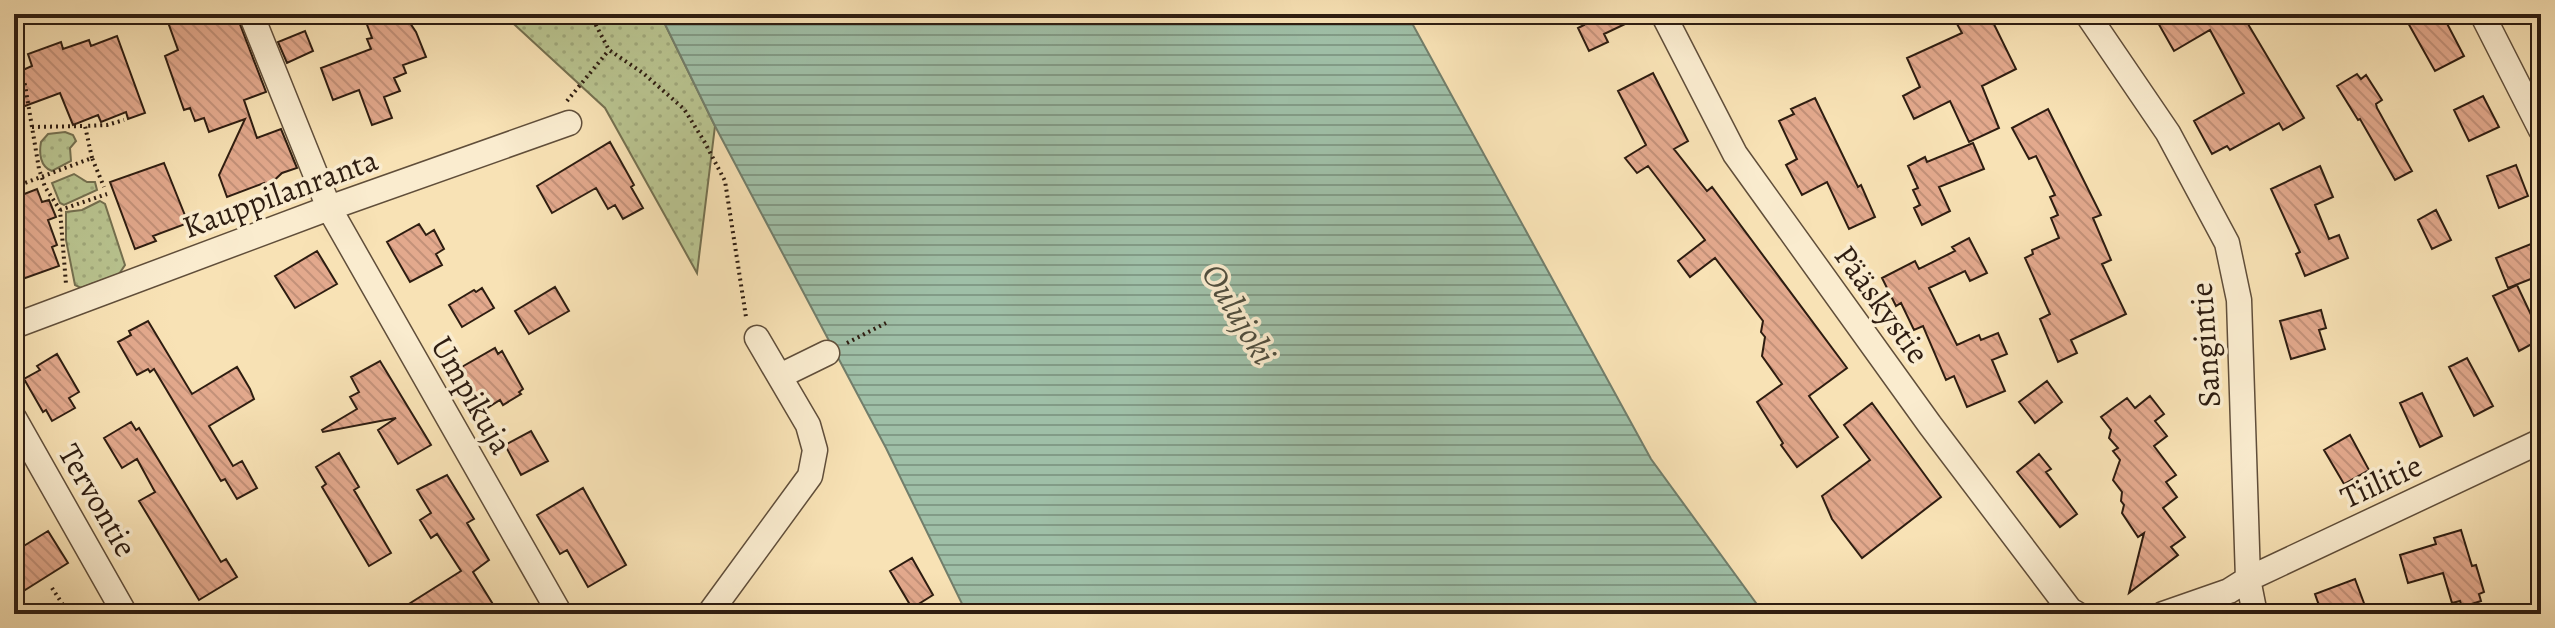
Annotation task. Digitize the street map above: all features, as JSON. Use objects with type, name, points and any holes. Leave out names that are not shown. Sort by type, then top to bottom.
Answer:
[{"type":"street","name":"Umpikuja","points":[[251,14],[329,208],[560,614]]},
{"type":"street","name":"Pääskystie","points":[[1663,14],[1735,154],[1930,425],[2070,610],[2077,614]]},
{"type":"street","name":"Sangintie","points":[[2087,14],[2168,133],[2227,243],[2239,300],[2248,579],[2255,614]]},
{"type":"street","points":[[2482,14],[2541,130]]},
{"type":"street","name":"Kauppilanranta","points":[[14,326],[329,208],[569,123]]},
{"type":"street","points":[[709,614],[810,476],[815,450],[808,425],[757,338]]},
{"type":"street","points":[[780,376],[827,353]]},
{"type":"street","name":"Tervontie","points":[[14,418],[125,614]]},
{"type":"street","name":"Tiilitie","points":[[2248,579],[2541,441]]},
{"type":"street","points":[[2177,612],[2229,591],[2248,579]]},
{"type":"path","points":[[590,14],[609,50],[643,73],[684,109],[725,181],[744,313],[757,338]]},
{"type":"path","points":[[569,123],[566,101],[609,50]]},
{"type":"path","points":[[15,55],[25,85],[42,177],[60,210],[68,306]]},
{"type":"path","points":[[32,127],[107,125],[124,120]]},
{"type":"path","points":[[85,126],[92,158],[104,187]]},
{"type":"path","points":[[14,187],[92,158]]},
{"type":"path","points":[[60,210],[107,194]]},
{"type":"path","points":[[827,353],[886,323]]},
{"type":"path","points":[[52,588],[69,614]]},
{"type":"path","points":[[18,614],[21,607]]},
{"type":"shaded area","points":[[503,14],[660,14],[715,126],[697,273],[605,108]]},
{"type":"shaded area","points":[[65,132],[73,135],[76,141],[70,148],[71,161],[52,171],[41,159],[41,142],[48,134]]},
{"type":"shaded area","points":[[74,174],[87,182],[95,182],[97,190],[64,205],[60,203],[52,183]]},
{"type":"shaded area","points":[[100,201],[105,204],[125,265],[119,274],[81,288],[75,285],[66,240],[66,212],[82,210]]},
{"type":"water","name":"Oulujoki","points":[[660,14],[1407,14],[1651,459],[1764,614],[967,614],[886,448],[715,126]]},
{"type":"building","points":[[165,14],[236,14],[266,92],[244,100],[257,138],[281,129],[297,168],[282,173],[266,188],[264,183],[227,197],[219,175],[245,119],[209,132],[204,118],[195,121],[190,108],[184,110],[165,56],[178,50]]},
{"type":"building","points":[[363,14],[404,14],[416,32],[426,57],[403,65],[406,73],[394,78],[400,91],[384,97],[392,118],[372,125],[359,90],[333,100],[321,68],[371,49],[367,39],[372,38]]},
{"type":"building","points":[[1578,14],[1646,14],[1604,34],[1608,42],[1589,51],[1578,28],[1584,25]]},
{"type":"building","points":[[1961,14],[1989,14],[2016,69],[1982,86],[1999,128],[1969,142],[1950,101],[1914,119],[1903,96],[1920,87],[1907,58],[1962,33],[1957,24],[1964,20]]},
{"type":"building","points":[[2153,14],[2242,14],[2304,118],[2283,130],[2279,123],[2230,150],[2227,146],[2212,154],[2194,121],[2244,93],[2210,30],[2174,51]]},
{"type":"building","points":[[2403,14],[2442,14],[2464,56],[2435,71]]},
{"type":"building","points":[[305,31],[313,51],[287,63],[278,42]]},
{"type":"building","points":[[117,36],[145,113],[128,119],[126,112],[101,122],[98,115],[73,125],[60,93],[14,110],[14,74],[32,66],[28,54],[61,42],[63,49],[89,40],[91,46]]},
{"type":"building","points":[[1653,73],[1688,141],[1674,149],[1707,191],[1712,187],[1847,368],[1809,396],[1838,437],[1797,467],[1757,402],[1782,384],[1762,356],[1765,337],[1761,332],[1763,321],[1715,258],[1690,277],[1678,261],[1705,240],[1648,166],[1637,173],[1625,158],[1646,145],[1618,91]]},
{"type":"building","points":[[2357,74],[2361,79],[2366,75],[2382,100],[2376,104],[2377,108],[2412,171],[2395,180],[2337,86]]},
{"type":"building","points":[[2483,96],[2499,127],[2469,141],[2454,110]]},
{"type":"building","points":[[1815,98],[1875,217],[1849,229],[1827,182],[1802,195],[1786,165],[1797,159],[1779,121],[1794,114],[1791,109]]},
{"type":"building","points":[[2048,109],[2101,215],[2093,218],[2111,260],[2102,264],[2126,314],[2071,340],[2077,353],[2058,362],[2040,319],[2050,314],[2025,258],[2033,254],[2032,250],[2059,238],[2051,218],[2058,215],[2050,197],[2055,195],[2036,156],[2029,159],[2012,128]]},
{"type":"building","points":[[610,142],[643,208],[623,219],[615,205],[608,209],[596,188],[552,213],[537,186]]},
{"type":"building","points":[[1973,143],[1984,169],[1939,187],[1950,211],[1922,225],[1914,208],[1920,205],[1913,190],[1918,188],[1908,166],[1925,157],[1927,162]]},
{"type":"building","points":[[164,163],[188,223],[153,236],[156,241],[135,249],[110,182]]},
{"type":"building","points":[[2516,165],[2528,196],[2499,208],[2487,176]]},
{"type":"building","points":[[2320,166],[2333,197],[2315,205],[2329,239],[2339,235],[2348,258],[2305,276],[2296,254],[2300,252],[2271,189]]},
{"type":"building","points":[[37,189],[42,202],[49,200],[56,217],[48,220],[57,245],[52,247],[59,266],[14,282],[14,198]]},
{"type":"building","points":[[2436,210],[2451,240],[2432,249],[2418,220]]},
{"type":"building","points":[[419,224],[426,235],[434,230],[444,249],[436,254],[442,265],[410,282],[387,242]]},
{"type":"building","points":[[1969,238],[1987,273],[1970,281],[1965,271],[1929,288],[1957,345],[1979,335],[1981,340],[1998,333],[2007,354],[1992,360],[2005,391],[1967,407],[1954,376],[1946,380],[1923,326],[1914,330],[1901,303],[1896,306],[1882,278],[1915,261],[1919,269],[1955,251],[1952,247]]},
{"type":"building","points":[[2541,240],[2541,275],[2508,288],[2496,258]]},
{"type":"building","points":[[317,251],[337,284],[295,308],[275,276]]},
{"type":"building","points":[[2517,285],[2541,336],[2541,339],[2519,351],[2493,296]]},
{"type":"building","points":[[555,287],[569,311],[529,334],[515,311]]},
{"type":"building","points":[[482,288],[494,308],[462,327],[449,305]]},
{"type":"building","points":[[2321,310],[2326,328],[2319,330],[2325,349],[2291,359],[2280,321]]},
{"type":"building","points":[[148,321],[192,394],[237,367],[254,399],[209,426],[233,466],[242,461],[257,488],[237,499],[225,479],[221,481],[154,369],[137,375],[118,342],[131,335],[129,331]]},
{"type":"building","points":[[495,348],[498,354],[502,351],[523,389],[519,392],[521,394],[503,405],[500,400],[484,410],[460,368]]},
{"type":"building","points":[[57,354],[79,392],[69,398],[75,408],[52,421],[46,410],[43,412],[24,379],[40,370],[37,366]]},
{"type":"building","points":[[2467,358],[2493,406],[2474,416],[2449,367]]},
{"type":"building","points":[[380,361],[431,445],[398,464],[378,430],[396,418],[322,430],[357,409],[350,397],[359,392],[351,377]]},
{"type":"building","points":[[2047,381],[2062,402],[2035,423],[2019,402]]},
{"type":"building","points":[[2422,393],[2442,436],[2420,447],[2400,403]]},
{"type":"building","points":[[2150,396],[2164,414],[2155,421],[2167,436],[2154,446],[2176,475],[2166,482],[2177,497],[2163,508],[2185,537],[2171,547],[2178,555],[2129,593],[2144,533],[2138,537],[2122,513],[2122,492],[2113,480],[2120,460],[2113,451],[2118,448],[2109,438],[2111,430],[2101,417],[2127,398],[2135,408]]},
{"type":"building","points":[[1872,403],[1941,497],[1862,558],[1832,519],[1822,496],[1870,460],[1844,425]]},
{"type":"building","points":[[131,422],[136,430],[139,428],[221,562],[226,559],[237,577],[199,600],[139,501],[155,492],[137,459],[122,468],[104,438]]},
{"type":"building","points":[[531,431],[548,461],[521,475],[505,445]]},
{"type":"building","points":[[2350,435],[2369,470],[2344,484],[2324,450]]},
{"type":"building","points":[[339,453],[359,487],[354,490],[391,553],[369,566],[322,487],[326,484],[316,467]]},
{"type":"building","points":[[2039,454],[2051,469],[2046,472],[2077,514],[2060,527],[2017,472]]},
{"type":"building","points":[[447,475],[474,519],[467,523],[489,560],[473,572],[499,614],[476,614],[471,606],[458,614],[393,614],[461,571],[437,534],[431,538],[420,520],[431,513],[417,490]]},
{"type":"building","points":[[583,488],[626,565],[588,587],[567,550],[560,554],[537,515]]},
{"type":"building","points":[[2461,530],[2484,592],[2479,594],[2481,601],[2462,607],[2460,601],[2452,603],[2443,573],[2408,583],[2400,555],[2436,544],[2434,538]]},
{"type":"building","points":[[48,531],[68,563],[14,597],[14,552]]},
{"type":"building","points":[[912,558],[933,595],[912,608],[890,571]]},
{"type":"building","points":[[2355,579],[2368,614],[2322,614],[2315,594]]}]
